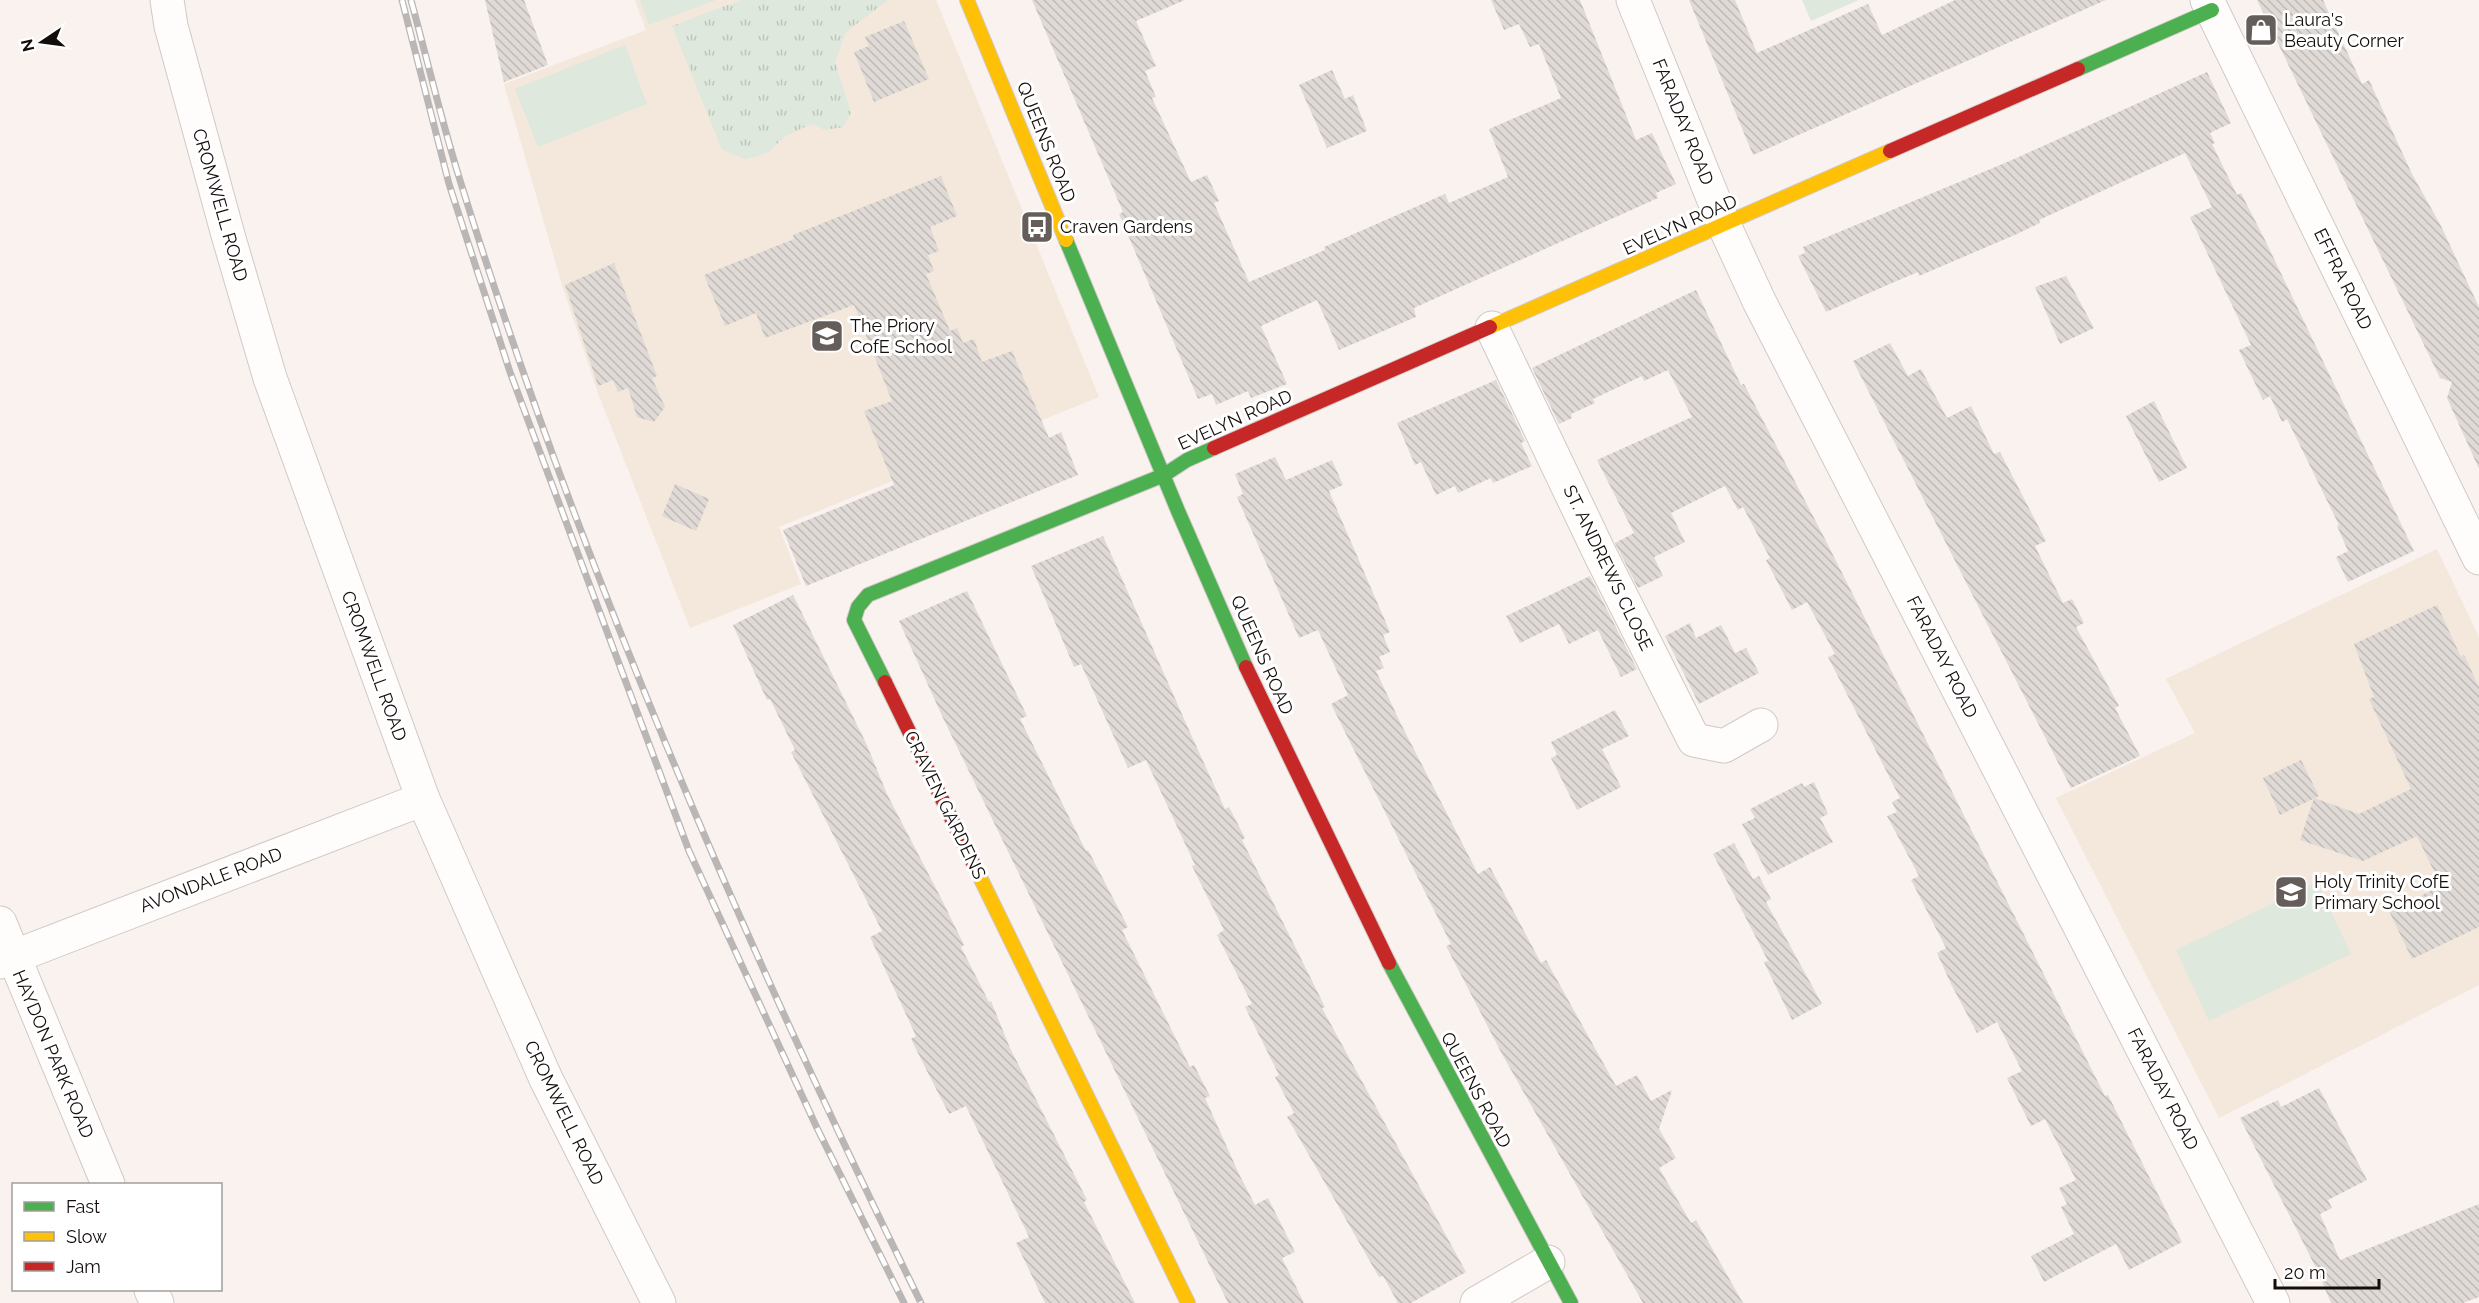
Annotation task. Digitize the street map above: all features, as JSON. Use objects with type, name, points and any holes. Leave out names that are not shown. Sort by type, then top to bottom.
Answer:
[{"type":"street","name":"CROMWELL ROAD","points":[[167,0],[171,26],[228,236],[270,378],[423,799],[546,1079],[659,1303]]},
{"type":"street","name":"QUEENS ROAD","points":[[967,0],[1251,680],[1316,819],[1433,1050],[1571,1303]]},
{"type":"street","name":"FARADAY ROAD","points":[[1633,0],[1724,225],[1764,312],[2272,1303]]},
{"type":"street","name":"EVELYN ROAD","points":[[1164,475],[1187,460],[1724,225],[2209,5]]},
{"type":"street","name":"EFFRA ROAD","points":[[2209,5],[2479,558]]},
{"type":"street","name":"ST. ANDREWS CLOSE","points":[[1492,328],[1601,556],[1694,740],[1724,746],[1761,725]]},
{"type":"street","name":"CRAVEN GARDENS","points":[[1164,475],[868,595],[858,607],[854,620],[1188,1303]]},
{"type":"street","name":"AVONDALE ROAD","points":[[6,960],[423,799]]},
{"type":"street","name":"HAYDON PARK ROAD","points":[[0,923],[6,960],[107,1183]]},
{"type":"street","points":[[1477,1303],[1548,1262]]},
{"type":"shaded area","name":"The Priory CofE School","points":[[635,0],[936,0],[1099,397],[779,527],[801,584],[690,628],[596,388],[562,285],[504,84],[646,30]]},
{"type":"shaded area","name":"Holy Trinity CofE Primary School","points":[[2437,549],[2479,637],[2479,985],[2219,1118],[2056,798],[2195,733],[2166,679]]},
{"type":"green space","points":[[640,0],[716,0],[649,25]]},
{"type":"green space","points":[[741,0],[888,0],[846,32],[835,62],[851,113],[843,127],[825,130],[811,124],[785,136],[769,152],[745,159],[722,150],[672,26]]},
{"type":"green space","points":[[1802,0],[1859,0],[1811,21]]},
{"type":"green space","points":[[625,45],[647,104],[538,147],[515,89]]},
{"type":"green space","points":[[2317,882],[2351,954],[2209,1021],[2176,950]]},
{"type":"building","points":[[485,0],[524,0],[548,65],[504,82]]},
{"type":"building","points":[[1032,0],[1185,0],[1136,21],[1156,66],[1145,71],[1156,97],[1152,98],[1191,182],[1207,175],[1219,201],[1214,203],[1249,282],[1325,250],[1324,247],[1445,194],[1449,203],[1508,177],[1489,129],[1561,98],[1539,44],[1530,47],[1519,24],[1504,30],[1491,0],[1580,0],[1636,140],[1652,133],[1676,184],[1656,193],[1658,198],[1414,308],[1416,317],[1339,350],[1317,300],[1261,326],[1287,384],[1251,398],[1248,391],[1216,405],[1212,394],[1198,399],[1119,214],[1123,212]]},
{"type":"building","points":[[1689,0],[1735,0],[1757,53],[1868,4],[1882,35],[1955,0],[2106,0],[1753,155]]},
{"type":"building","points":[[2257,0],[2323,0],[2362,84],[2369,80],[2412,174],[2440,224],[2479,307],[2479,469],[2447,398],[2452,382],[2440,378]]},
{"type":"building","points":[[904,21],[929,79],[874,102],[854,52],[869,46],[865,37]]},
{"type":"building","points":[[1332,70],[1345,99],[1353,95],[1367,131],[1327,148],[1299,85]]},
{"type":"building","points":[[2207,72],[2231,123],[2210,133],[2215,143],[2212,144],[2237,195],[2241,193],[2266,242],[2414,551],[2348,582],[2336,557],[2348,551],[2337,526],[2339,525],[2287,419],[2282,422],[2270,396],[2263,400],[2239,350],[2251,345],[2190,217],[2212,207],[2185,153],[2039,220],[2040,223],[2017,234],[1919,276],[1918,272],[1826,312],[1798,256],[1805,253],[1803,247],[2012,160]]},
{"type":"building","points":[[941,176],[957,216],[930,227],[939,251],[928,255],[934,271],[926,274],[950,331],[957,328],[963,343],[974,339],[982,362],[1012,351],[1049,438],[1061,432],[1078,475],[806,586],[783,530],[894,485],[864,411],[892,401],[854,305],[765,338],[756,313],[725,326],[704,275],[794,239],[793,235]]},
{"type":"building","points":[[614,263],[657,376],[652,378],[665,407],[654,422],[637,417],[628,388],[618,392],[613,380],[598,386],[565,285]]},
{"type":"building","points":[[2066,276],[2094,328],[2060,344],[2035,287]]},
{"type":"building","points":[[1696,290],[1741,385],[1744,384],[1825,539],[2105,1096],[2108,1095],[2182,1242],[2129,1270],[2116,1244],[2044,1282],[2031,1256],[2074,1234],[2061,1207],[2067,1204],[2059,1188],[2076,1180],[2045,1119],[2031,1126],[2007,1078],[2022,1071],[1997,1022],[1977,1033],[1951,984],[1937,953],[1946,948],[1911,880],[1919,876],[1887,816],[1897,812],[1892,802],[1900,798],[1828,657],[1835,654],[1807,602],[1792,610],[1766,560],[1770,558],[1743,507],[1738,510],[1725,486],[1671,513],[1685,542],[1654,557],[1663,576],[1638,588],[1615,543],[1634,533],[1597,460],[1692,417],[1668,370],[1644,381],[1642,376],[1593,399],[1595,403],[1571,414],[1572,418],[1559,424],[1532,368]]},
{"type":"building","points":[[1890,343],[1908,376],[1921,369],[1947,418],[1971,406],[1994,454],[2000,452],[2046,541],[2035,546],[2063,603],[2072,599],[2084,623],[2076,627],[2119,706],[2115,708],[2140,756],[2071,788],[1853,361]]},
{"type":"building","points":[[1496,380],[1525,441],[1521,443],[1532,466],[1493,483],[1491,478],[1458,493],[1455,486],[1436,495],[1421,462],[1415,465],[1397,423]]},
{"type":"building","points":[[2154,401],[2187,468],[2159,482],[2126,416]]},
{"type":"building","points":[[1275,457],[1286,480],[1332,460],[1343,485],[1329,491],[1390,632],[1383,635],[1390,652],[1379,657],[1384,668],[1376,671],[1401,724],[1478,874],[1490,867],[1541,963],[1546,960],[1616,1086],[1637,1075],[1651,1101],[1672,1090],[1659,1129],[1676,1158],[1659,1168],[1691,1223],[1696,1220],[1743,1303],[1643,1303],[1502,1054],[1446,946],[1451,944],[1331,704],[1348,695],[1318,630],[1299,638],[1237,497],[1243,494],[1235,474]]},
{"type":"building","points":[[675,484],[709,499],[696,531],[662,516]]},
{"type":"building","points":[[1103,536],[1225,809],[1229,807],[1245,838],[1242,840],[1325,1007],[1322,1008],[1466,1272],[1411,1303],[1398,1303],[1383,1276],[1379,1277],[1287,1117],[1294,1113],[1275,1077],[1279,1075],[1245,1007],[1252,1004],[1217,935],[1224,930],[1192,866],[1195,865],[1146,760],[1128,768],[1081,664],[1074,667],[1031,566]]},
{"type":"building","points":[[1590,576],[1637,669],[1621,677],[1598,630],[1569,644],[1559,624],[1520,643],[1506,616]]},
{"type":"building","points":[[967,591],[1027,716],[1020,719],[1086,851],[1088,850],[1128,927],[1122,930],[1190,1067],[1194,1065],[1210,1096],[1205,1098],[1239,1174],[1255,1205],[1268,1198],[1295,1252],[1282,1258],[1304,1303],[1228,1303],[943,718],[899,621]]},
{"type":"building","points":[[793,595],[866,743],[887,794],[964,945],[961,947],[989,1002],[991,1001],[1010,1048],[1087,1200],[1084,1202],[1135,1303],[1045,1303],[1016,1243],[1029,1237],[966,1106],[949,1114],[911,1039],[916,1036],[870,937],[882,931],[791,752],[795,750],[770,699],[767,700],[733,625]]},
{"type":"building","points":[[2437,605],[2461,657],[2464,655],[2479,687],[2479,927],[2412,959],[2389,911],[2441,886],[2417,836],[2363,861],[2300,840],[2314,798],[2359,814],[2411,789],[2369,699],[2374,697],[2354,644]]},
{"type":"building","points":[[1690,623],[1696,638],[1721,625],[1735,653],[1746,648],[1759,673],[1699,704],[1665,636]]},
{"type":"building","points":[[1615,710],[1629,736],[1602,749],[1621,787],[1577,810],[1551,758],[1557,755],[1551,742]]},
{"type":"building","points":[[2301,760],[2319,796],[2280,815],[2263,778]]},
{"type":"building","points":[[1814,782],[1828,814],[1820,818],[1833,842],[1768,875],[1742,824],[1755,818],[1750,809],[1802,783],[1804,787]]},
{"type":"building","points":[[1734,843],[1753,879],[1759,876],[1771,899],[1766,902],[1822,1004],[1792,1020],[1764,962],[1768,961],[1713,854]]},
{"type":"building","points":[[2319,1088],[2367,1180],[2328,1200],[2332,1208],[2320,1214],[2340,1260],[2479,1204],[2479,1297],[2463,1303],[2331,1303],[2317,1270],[2240,1118],[2278,1100],[2281,1107]]},
{"type":"railway","points":[[402,0],[449,184],[510,372],[689,851],[817,1128],[904,1303]]},
{"type":"railway","points":[[411,0],[452,155],[506,322],[611,608],[728,889],[790,1028],[921,1303]]},
{"type":"traffic: fast","points":[[2078,69],[2212,10]]},
{"type":"traffic: fast","points":[[1066,240],[1178,511],[1246,667]]},
{"type":"traffic: fast","points":[[885,682],[854,620],[858,607],[868,595],[1164,475],[1187,460],[1214,448]]},
{"type":"traffic: fast","points":[[1389,963],[1571,1303]]},
{"type":"traffic: slow","points":[[967,0],[1066,240]]},
{"type":"traffic: slow","points":[[1490,327],[1890,151]]},
{"type":"traffic: slow","points":[[976,869],[1188,1303]]},
{"type":"traffic: jam","points":[[1890,151],[2078,69]]},
{"type":"traffic: jam","points":[[1214,448],[1490,327]]},
{"type":"traffic: jam","points":[[1246,667],[1389,963]]},
{"type":"traffic: jam","points":[[885,682],[976,869]]},
{"type":"place","name":"Laura's Beauty Corner","points":[[2261,30]]},
{"type":"place","name":"Craven Gardens","points":[[1037,227]]},
{"type":"place","name":"The Priory CofE School","points":[[827,336]]},
{"type":"place","name":"Holy Trinity CofE Primary School","points":[[2291,892]]}]
